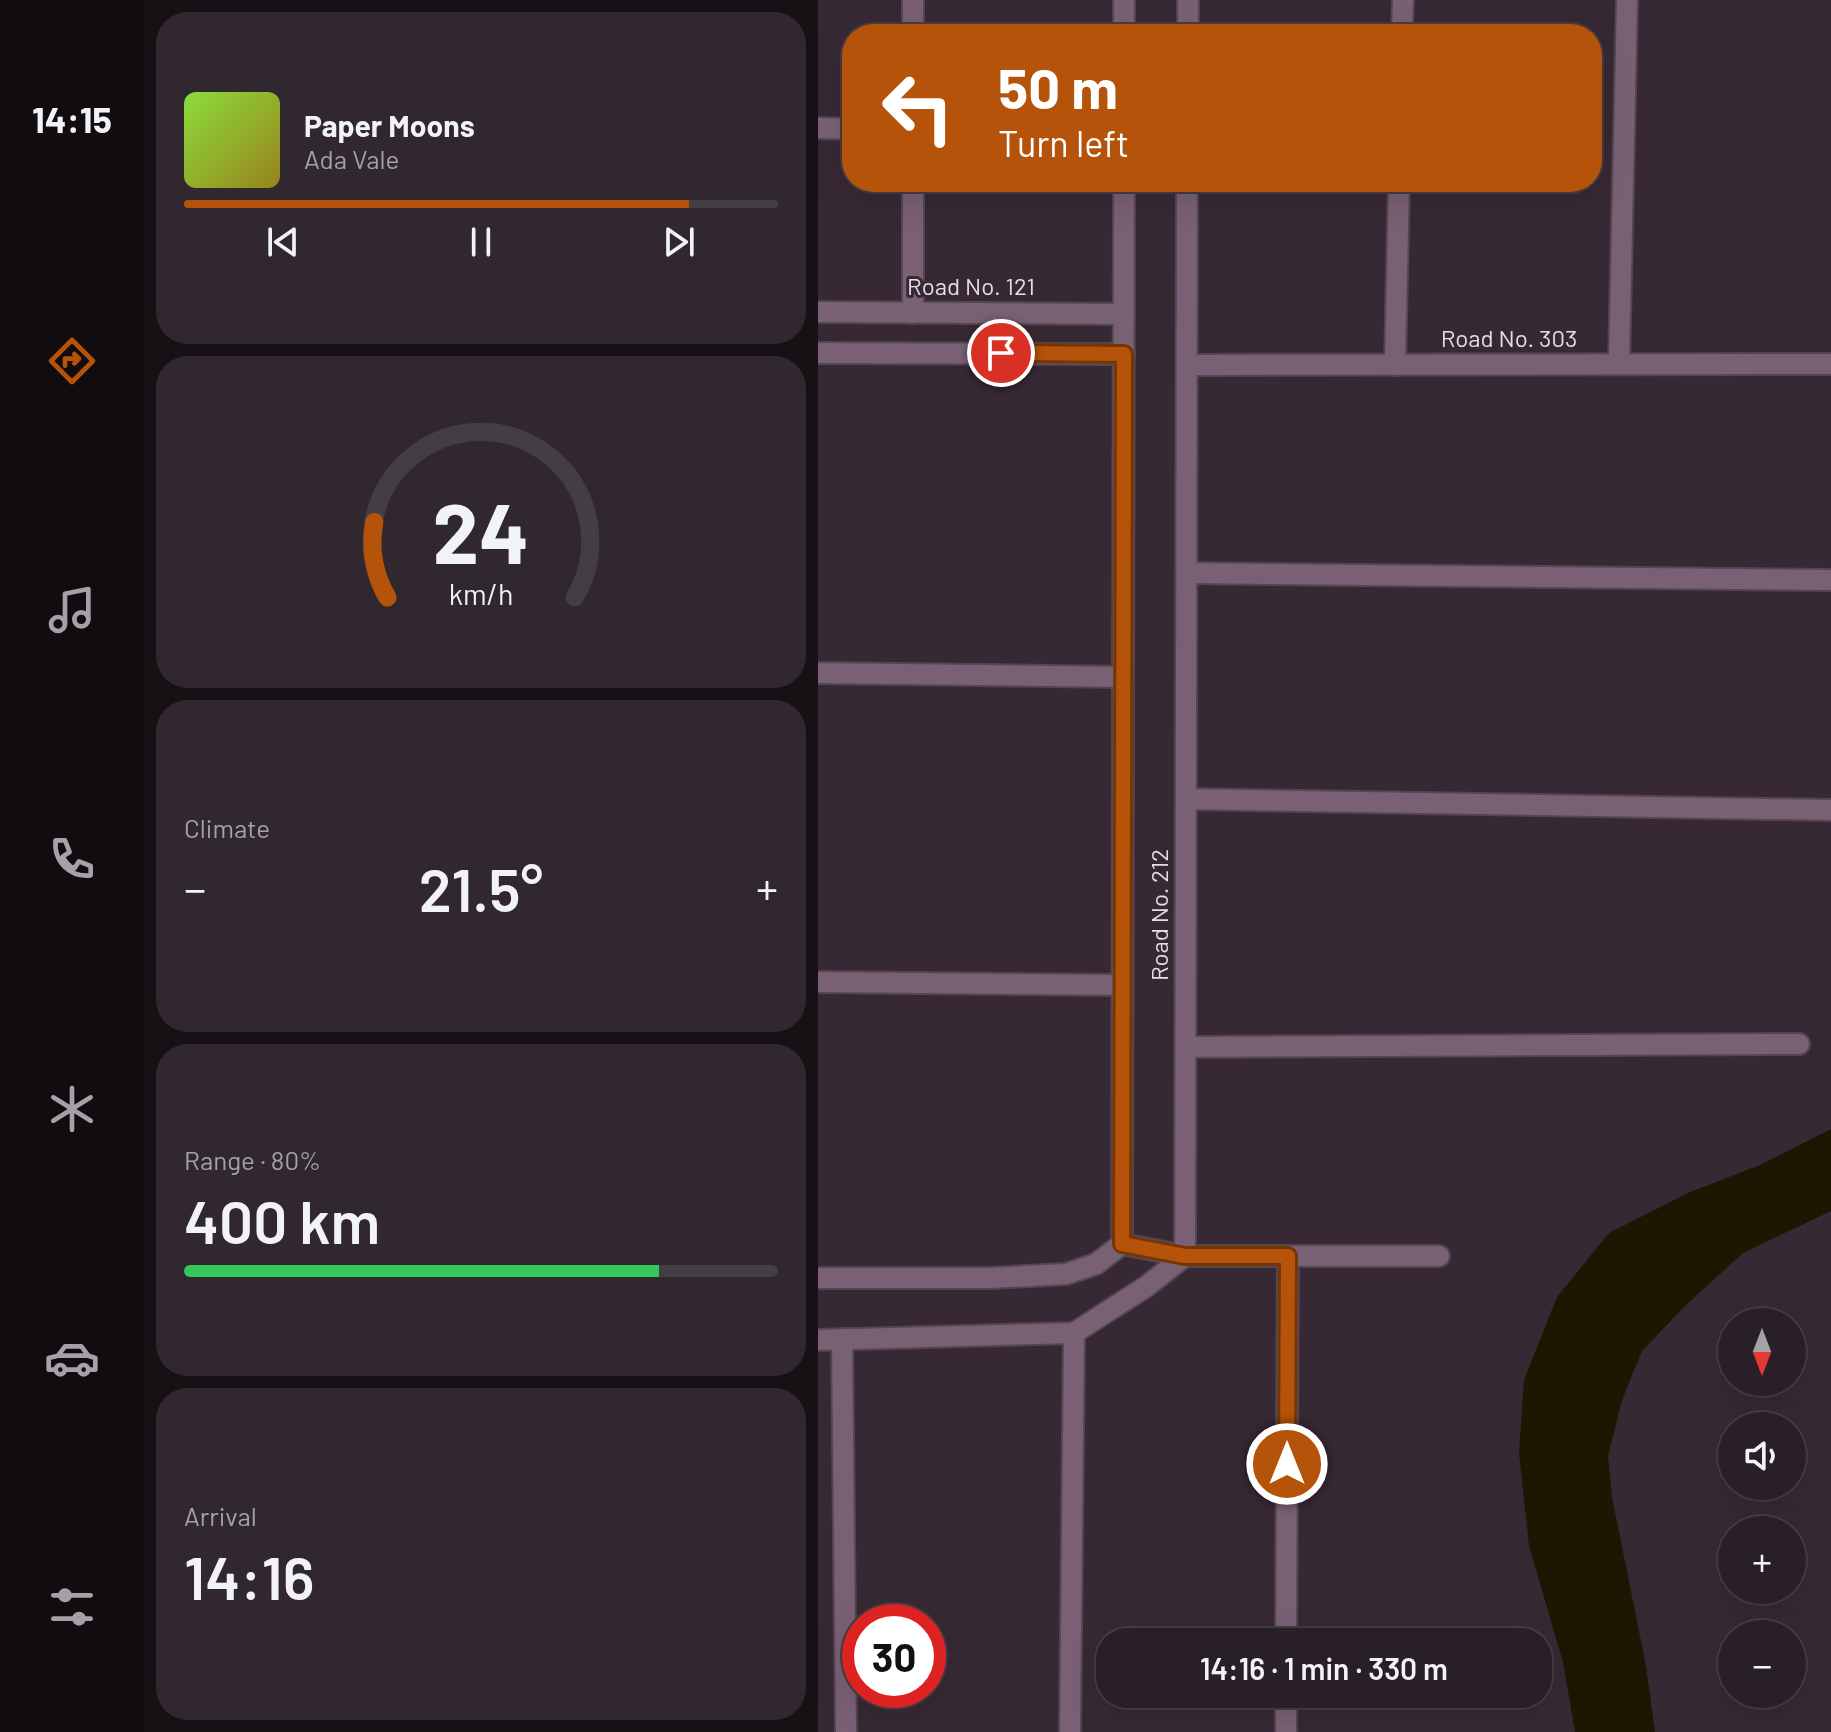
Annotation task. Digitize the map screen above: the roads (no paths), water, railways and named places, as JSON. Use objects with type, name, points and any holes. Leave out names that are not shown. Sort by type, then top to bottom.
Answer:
[{"type":"street","points":[[913,0],[913,24]]},
{"type":"street","points":[[1124,0],[1124,24]]},
{"type":"street","points":[[1188,0],[1188,24]]},
{"type":"street","points":[[1402,24],[1403,0]]},
{"type":"street","points":[[1619,364],[1627,0]]},
{"type":"street","points":[[818,128],[842,129]]},
{"type":"street","points":[[913,192],[913,313]]},
{"type":"street","name":"Road No. 212","points":[[1122,1244],[1124,192]]},
{"type":"street","name":"Road No. 212","points":[[1185,1256],[1187,192]]},
{"type":"street","points":[[1395,365],[1399,192]]},
{"type":"street","name":"Road No. 121","points":[[818,312],[1124,314]]},
{"type":"street","points":[[818,353],[1124,354]]},
{"type":"street","name":"Road No. 303","points":[[1187,365],[1831,364]]},
{"type":"street","points":[[1187,573],[1831,580]]},
{"type":"street","points":[[818,673],[1123,677]]},
{"type":"street","points":[[1186,799],[1831,810]]},
{"type":"street","points":[[818,982],[1122,985]]},
{"type":"street","points":[[1186,1047],[1799,1044]]},
{"type":"street","points":[[818,1278],[990,1278],[1066,1274],[1096,1264],[1122,1244],[1185,1256],[1439,1256]]},
{"type":"street","points":[[818,1340],[1074,1333],[1147,1286],[1185,1256]]},
{"type":"street","points":[[1286,1628],[1288,1256]]},
{"type":"street","points":[[1070,1732],[1074,1333]]},
{"type":"street","points":[[842,1339],[846,1732]]},
{"type":"street","points":[[1286,1708],[1286,1732]]}]
